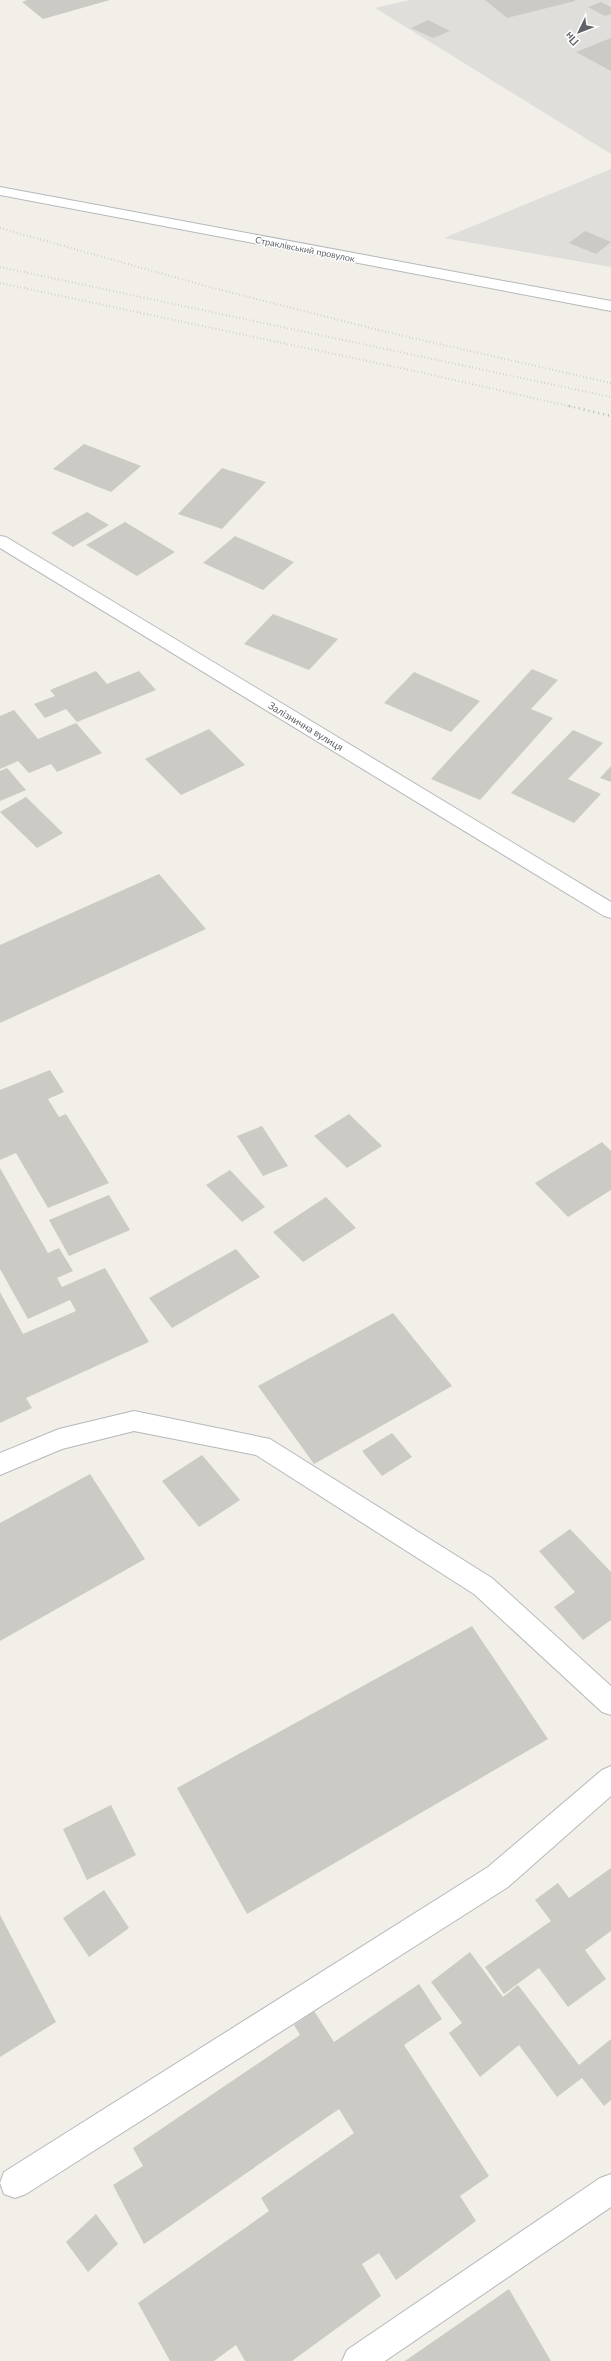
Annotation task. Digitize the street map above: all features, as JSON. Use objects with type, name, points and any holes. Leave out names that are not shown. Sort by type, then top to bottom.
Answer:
[{"type":"street","name":"Страклівський провулок","points":[[0,191],[611,306]]},
{"type":"street","name":"Залізнична вулиця","points":[[0,541],[611,911]]},
{"type":"street","points":[[0,1464],[59,1439],[134,1421],[261,1446],[483,1586],[611,1704]]},
{"type":"street","points":[[15,2183],[498,1877],[611,1779]]},
{"type":"street","points":[[358,2361],[611,2189]]},
{"type":"shaded area","points":[[410,0],[611,0],[611,154],[375,8]]},
{"type":"shaded area","points":[[611,169],[611,267],[444,238]]},
{"type":"building","points":[[27,0],[110,0],[43,19],[22,2]]},
{"type":"building","points":[[485,0],[575,0],[575,1],[507,18]]},
{"type":"building","points":[[601,2],[611,7],[611,14],[605,16],[588,7]]},
{"type":"building","points":[[428,20],[450,31],[433,38],[411,28]]},
{"type":"building","points":[[611,38],[611,71],[576,52]]},
{"type":"building","points":[[585,231],[611,242],[596,254],[569,243]]},
{"type":"building","points":[[84,444],[141,466],[111,492],[53,469]]},
{"type":"building","points":[[222,468],[266,482],[222,529],[178,514]]},
{"type":"building","points":[[87,512],[109,525],[73,547],[51,533]]},
{"type":"building","points":[[125,522],[175,552],[137,576],[86,545]]},
{"type":"building","points":[[235,536],[294,562],[263,590],[203,563]]},
{"type":"building","points":[[273,614],[338,639],[309,670],[244,644]]},
{"type":"building","points":[[532,669],[558,680],[531,709],[553,718],[480,800],[431,779]]},
{"type":"building","points":[[96,671],[107,684],[139,671],[156,690],[77,722],[66,709],[45,718],[34,704],[55,696],[50,690]]},
{"type":"building","points":[[414,672],[480,701],[451,732],[384,703]]},
{"type":"building","points":[[14,710],[38,739],[76,723],[102,753],[57,772],[51,764],[29,773],[18,761],[0,769],[0,716]]},
{"type":"building","points":[[209,729],[245,765],[181,795],[145,759]]},
{"type":"building","points":[[573,730],[603,743],[568,779],[601,794],[574,823],[511,793]]},
{"type":"building","points":[[611,766],[611,782],[600,778]]},
{"type":"building","points":[[7,768],[26,790],[0,801],[0,771]]},
{"type":"building","points":[[26,797],[63,833],[37,848],[0,812]]},
{"type":"building","points":[[159,874],[206,929],[0,1023],[0,945]]},
{"type":"building","points":[[50,1070],[64,1092],[48,1099],[59,1117],[66,1114],[109,1183],[48,1208],[16,1153],[0,1160],[0,1090]]},
{"type":"building","points":[[349,1114],[382,1146],[347,1168],[314,1136]]},
{"type":"building","points":[[262,1126],[288,1166],[263,1176],[237,1136]]},
{"type":"building","points":[[602,1142],[611,1151],[611,1190],[568,1217],[535,1183]]},
{"type":"building","points":[[0,1168],[48,1253],[59,1248],[73,1271],[57,1278],[62,1287],[105,1268],[149,1342],[26,1398],[32,1408],[0,1423],[0,1292],[23,1334],[76,1311],[70,1300],[28,1319],[0,1269]]},
{"type":"building","points":[[230,1170],[265,1207],[242,1222],[206,1185]]},
{"type":"building","points":[[109,1195],[130,1230],[69,1256],[49,1220]]},
{"type":"building","points":[[326,1197],[356,1228],[303,1262],[273,1232]]},
{"type":"building","points":[[236,1249],[260,1277],[172,1328],[149,1298]]},
{"type":"building","points":[[393,1313],[452,1386],[314,1464],[258,1386]]},
{"type":"building","points":[[392,1433],[412,1457],[382,1476],[362,1451]]},
{"type":"building","points":[[202,1455],[240,1500],[199,1527],[162,1481]]},
{"type":"building","points":[[90,1474],[145,1559],[0,1641],[0,1523]]},
{"type":"building","points":[[570,1529],[611,1572],[611,1620],[583,1640],[554,1607],[575,1592],[539,1551]]},
{"type":"building","points":[[472,1626],[548,1739],[247,1914],[177,1788]]},
{"type":"building","points":[[111,1805],[136,1855],[87,1880],[63,1829]]},
{"type":"building","points":[[611,1868],[611,1931],[585,1950],[606,1979],[568,2007],[539,1968],[504,1994],[485,1967],[551,1921],[535,1900],[558,1883],[569,1898]]},
{"type":"building","points":[[104,1890],[129,1928],[89,1957],[63,1918]]},
{"type":"building","points":[[0,1915],[56,2022],[0,2057]]},
{"type":"building","points":[[470,1952],[503,1997],[518,1985],[579,2065],[611,2039],[611,2100],[604,2106],[582,2078],[557,2097],[519,2045],[480,2077],[449,2033],[462,2023],[431,1982]]},
{"type":"building","points":[[419,1984],[442,2019],[404,2045],[489,2176],[460,2196],[476,2221],[396,2280],[379,2253],[362,2264],[381,2296],[292,2361],[245,2361],[236,2345],[214,2361],[170,2361],[138,2303],[269,2211],[261,2198],[354,2133],[339,2109],[144,2244],[113,2185],[143,2166],[133,2148],[300,2035],[294,2025],[314,2011],[334,2042]]},
{"type":"building","points":[[96,2214],[118,2244],[88,2272],[66,2242]]},
{"type":"building","points":[[509,2289],[551,2361],[405,2361]]},
{"type":"railway","points":[[0,228],[206,286],[382,331],[611,383]]},
{"type":"railway","points":[[0,267],[611,397]]},
{"type":"railway","points":[[0,283],[419,372],[573,407]]},
{"type":"railway","points":[[569,406],[611,416]]}]
